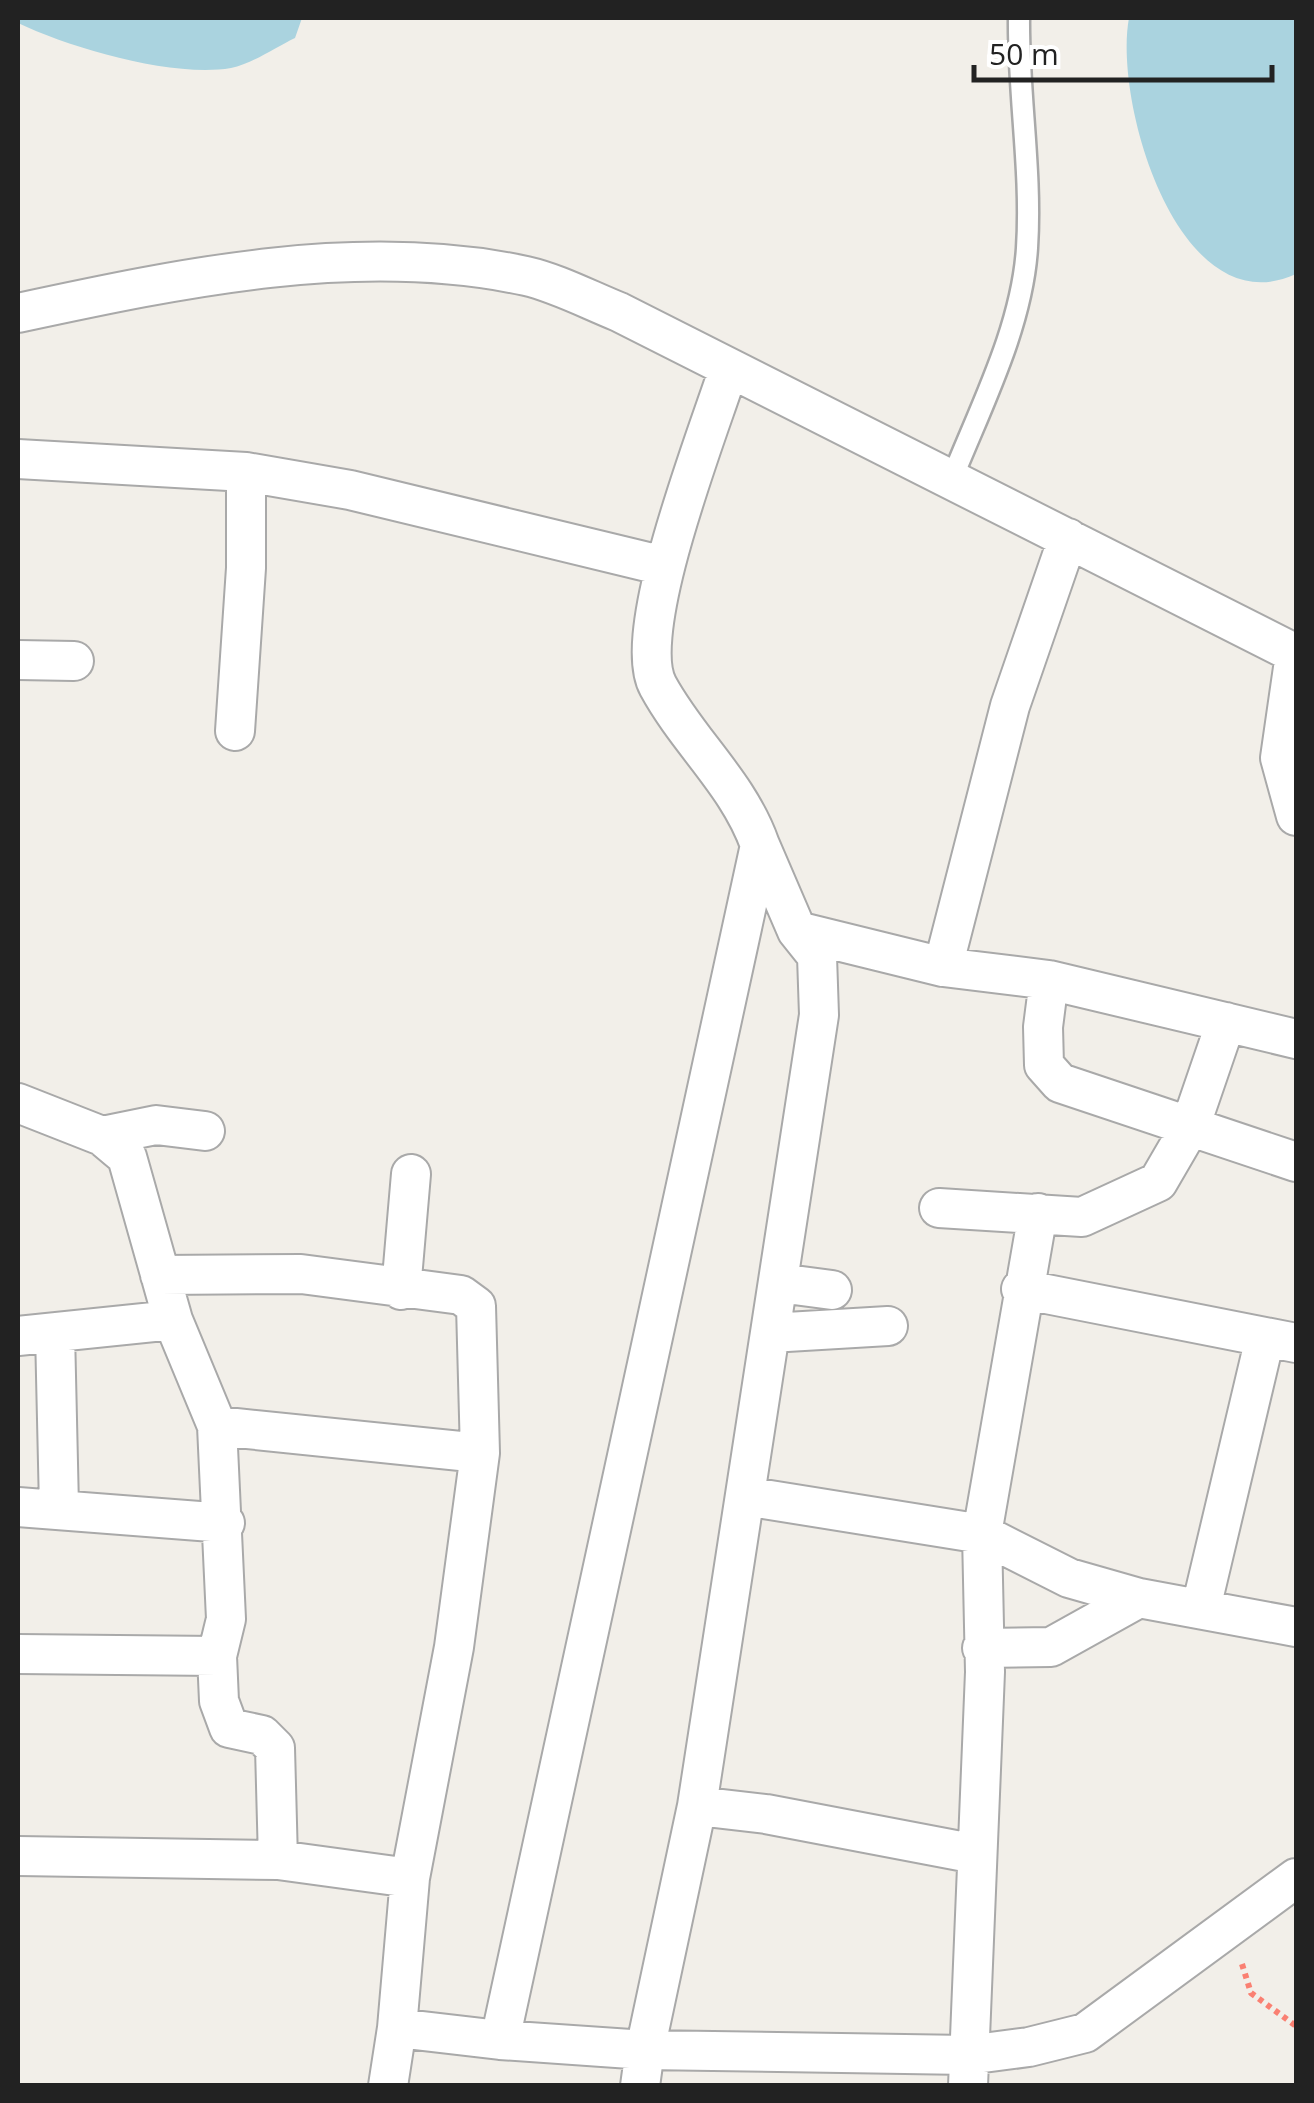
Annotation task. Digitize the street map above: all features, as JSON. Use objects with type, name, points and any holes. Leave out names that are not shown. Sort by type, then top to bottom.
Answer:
[{"type":"street","points":[[18,312],[140,286],[335,262],[437,264],[528,277],[619,312],[728,371],[1296,654],[1280,758],[1296,816]]},
{"type":"street","points":[[643,2068],[696,1806],[779,1283],[821,980],[817,956],[797,931],[732,785],[690,736],[656,683],[650,661],[664,566],[728,371]]},
{"type":"street","points":[[18,459],[246,472],[350,490],[664,566]]},
{"type":"street","points":[[235,731],[246,568],[246,472]]},
{"type":"street","points":[[943,967],[1010,706],[1068,538]]},
{"type":"street","points":[[18,660],[74,661]]},
{"type":"street","points":[[500,2040],[760,845]]},
{"type":"street","points":[[797,931],[943,967],[1050,980],[1296,1039]]},
{"type":"street","points":[[1050,980],[1043,1026],[1044,1066],[1060,1083],[1296,1162]]},
{"type":"street","points":[[939,1208],[1082,1217],[1158,1182],[1190,1127],[1226,1022]]},
{"type":"street","points":[[18,1103],[102,1136],[128,1157],[172,1320],[218,1426],[226,1619],[217,1656],[219,1701],[229,1728],[262,1735],[275,1748],[278,1860]]},
{"type":"street","points":[[102,1136],[156,1125],[205,1131]]},
{"type":"street","points":[[401,1290],[411,1174]]},
{"type":"street","points":[[968,2070],[985,1672],[982,1534],[1021,1289],[1038,1213]]},
{"type":"street","points":[[160,1274],[301,1274],[401,1290],[461,1294],[476,1306],[480,1453],[454,1647],[410,1878],[388,2086]]},
{"type":"street","points":[[779,1283],[832,1290]]},
{"type":"street","points":[[1021,1289],[1281,1340],[1201,1608]]},
{"type":"street","points":[[58,1507],[36,1334],[172,1320]]},
{"type":"street","points":[[770,1333],[888,1326]]},
{"type":"street","points":[[218,1426],[480,1453]]},
{"type":"street","points":[[745,1496],[982,1534],[1069,1578],[1139,1598],[1296,1626]]},
{"type":"street","points":[[18,1506],[225,1523]]},
{"type":"street","points":[[982,1648],[1050,1646],[1139,1598]]},
{"type":"street","points":[[18,1654],[217,1656]]},
{"type":"street","points":[[696,1806],[766,1814],[976,1854]]},
{"type":"street","points":[[18,1856],[278,1860],[410,1878]]},
{"type":"street","points":[[397,2028],[500,2040],[643,2068],[968,2070],[1029,2047],[1085,2033],[1116,2014],[1296,1878]]},
{"type":"lane","points":[[951,481],[1010,330],[1027,252],[1028,129],[1019,18]]},
{"type":"path","points":[[1230,1925],[1251,1993],[1296,2026]]},
{"type":"water","points":[[18,18],[302,18],[295,38],[239,66],[207,70],[122,59],[40,33],[18,23]]},
{"type":"water","points":[[1129,18],[1296,18],[1296,274],[1255,282],[1218,269],[1188,239],[1163,198],[1144,150],[1132,101],[1127,55]]}]
